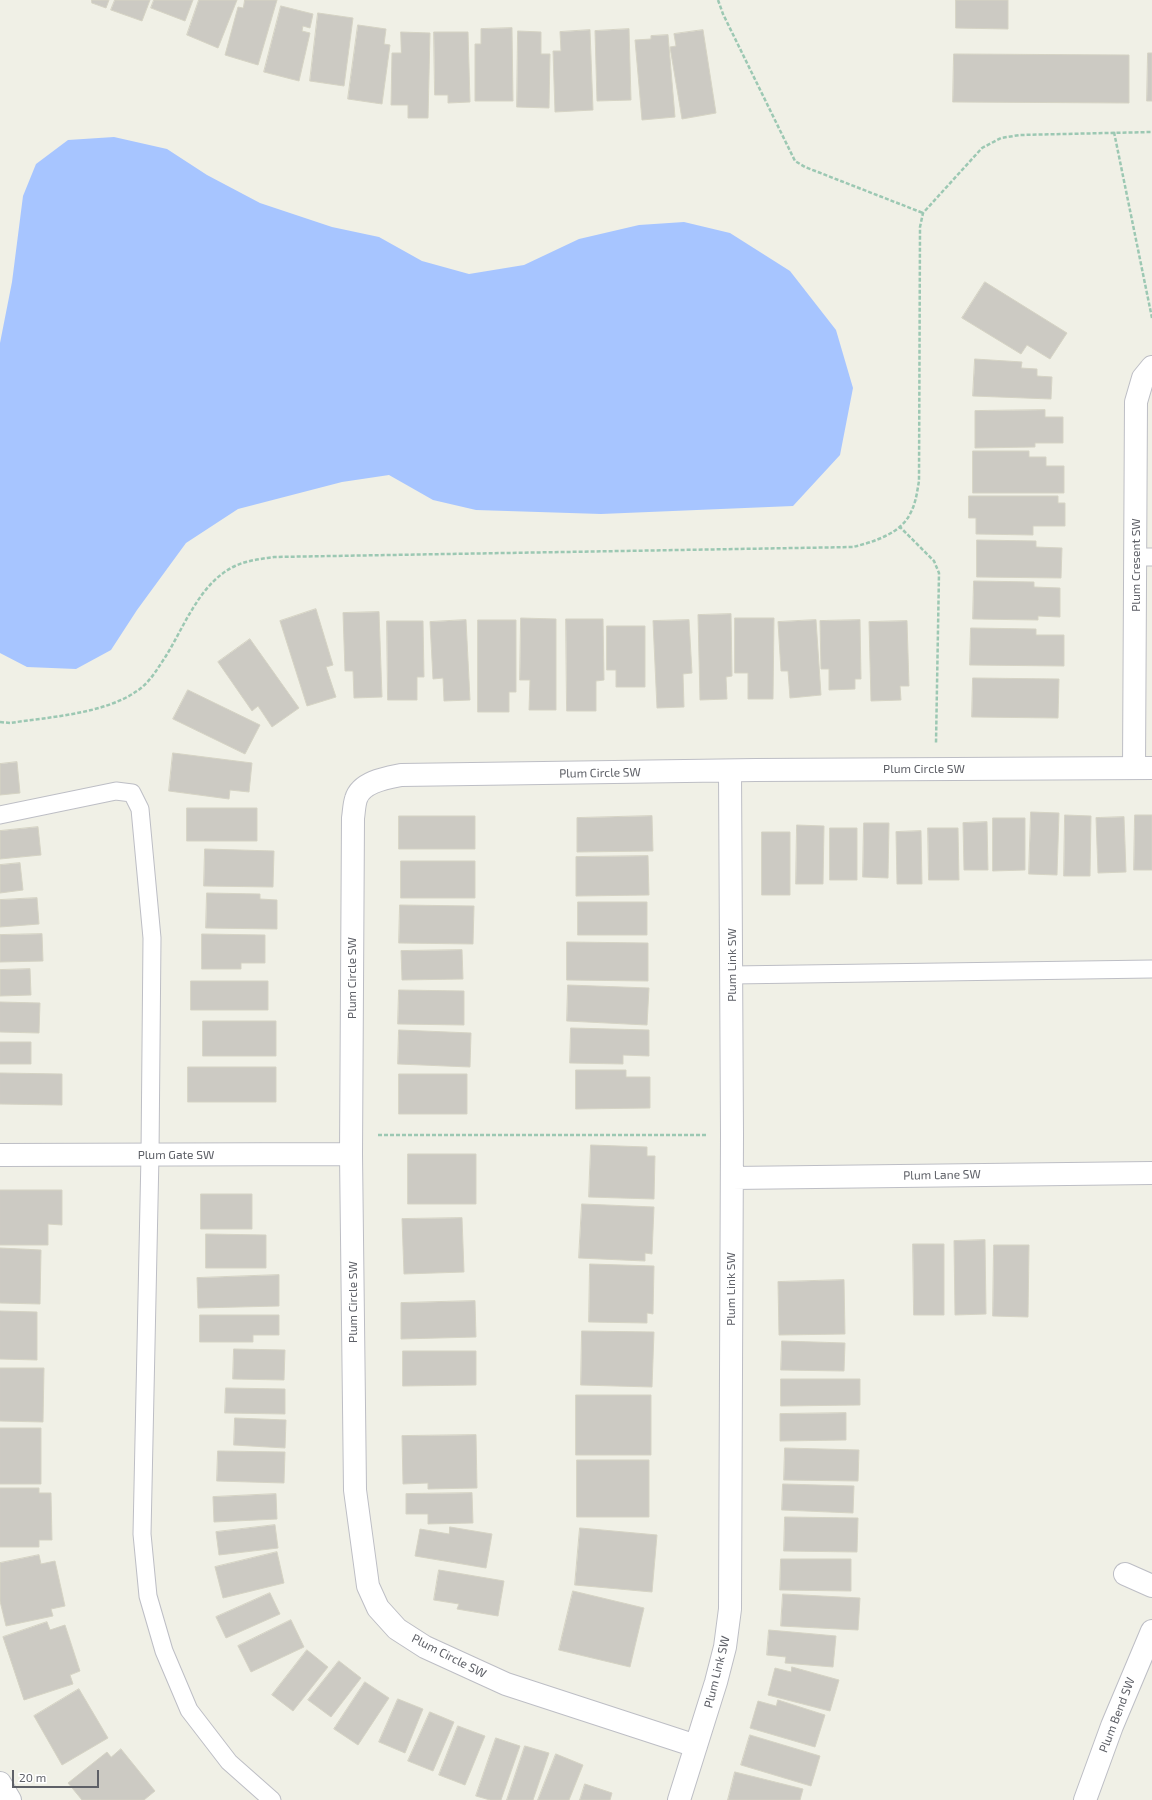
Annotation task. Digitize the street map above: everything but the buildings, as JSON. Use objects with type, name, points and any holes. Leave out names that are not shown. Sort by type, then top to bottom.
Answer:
[{"type":"street","name":"Plum Cresent SW","points":[[1143,768],[1144,557],[1136,402],[1143,378],[1152,367]]},
{"type":"street","name":"Plum Circle SW","points":[[696,1746],[584,1711],[506,1684],[425,1647],[397,1629],[378,1608],[368,1586],[355,1490],[351,1145],[353,818],[356,799],[361,790],[372,783],[401,775],[1143,768]]},
{"type":"street","name":"Plum Link SW","points":[[679,1800],[726,1647],[730,1609],[732,975],[730,771]]},
{"type":"street","name":"Plum Gate SW","points":[[0,1155],[150,1155],[351,1145]]},
{"type":"street","name":"Plum Lane SW","points":[[732,1178],[1152,1173]]},
{"type":"street","points":[[1125,1574],[1152,1586]]},
{"type":"street","name":"Plum Bend SW","points":[[1086,1800],[1115,1719],[1152,1631]]},
{"type":"street","points":[[0,1783],[10,1800]]},
{"type":"lane","points":[[0,814],[116,791],[132,793],[140,809],[152,938],[150,1155],[142,1534],[148,1596],[164,1651],[189,1710],[229,1762],[272,1800]]},
{"type":"lane","points":[[732,975],[1152,969]]},
{"type":"path","points":[[718,0],[723,14],[795,161],[805,167],[923,213]]},
{"type":"path","points":[[1114,132],[1152,318]]},
{"type":"path","points":[[0,722],[24,721],[86,710],[116,702],[137,691],[151,679],[202,594],[217,578],[235,566],[254,560],[274,557],[853,547],[871,543],[886,536],[910,515],[916,500],[919,481],[920,227],[923,213],[982,148],[1001,138],[1020,135],[1152,132]]},
{"type":"path","points":[[899,526],[934,561],[939,573],[936,769]]},
{"type":"path","points":[[351,1145],[732,1135]]},
{"type":"water","points":[[114,137],[167,149],[207,175],[260,203],[332,227],[379,237],[422,261],[469,274],[524,265],[579,239],[639,225],[684,222],[730,233],[790,271],[836,330],[853,388],[840,455],[793,506],[601,514],[476,510],[433,500],[389,475],[342,482],[238,509],[186,543],[137,610],[111,650],[76,669],[27,667],[0,653],[0,343],[12,282],[23,196],[36,164],[68,140]]}]
